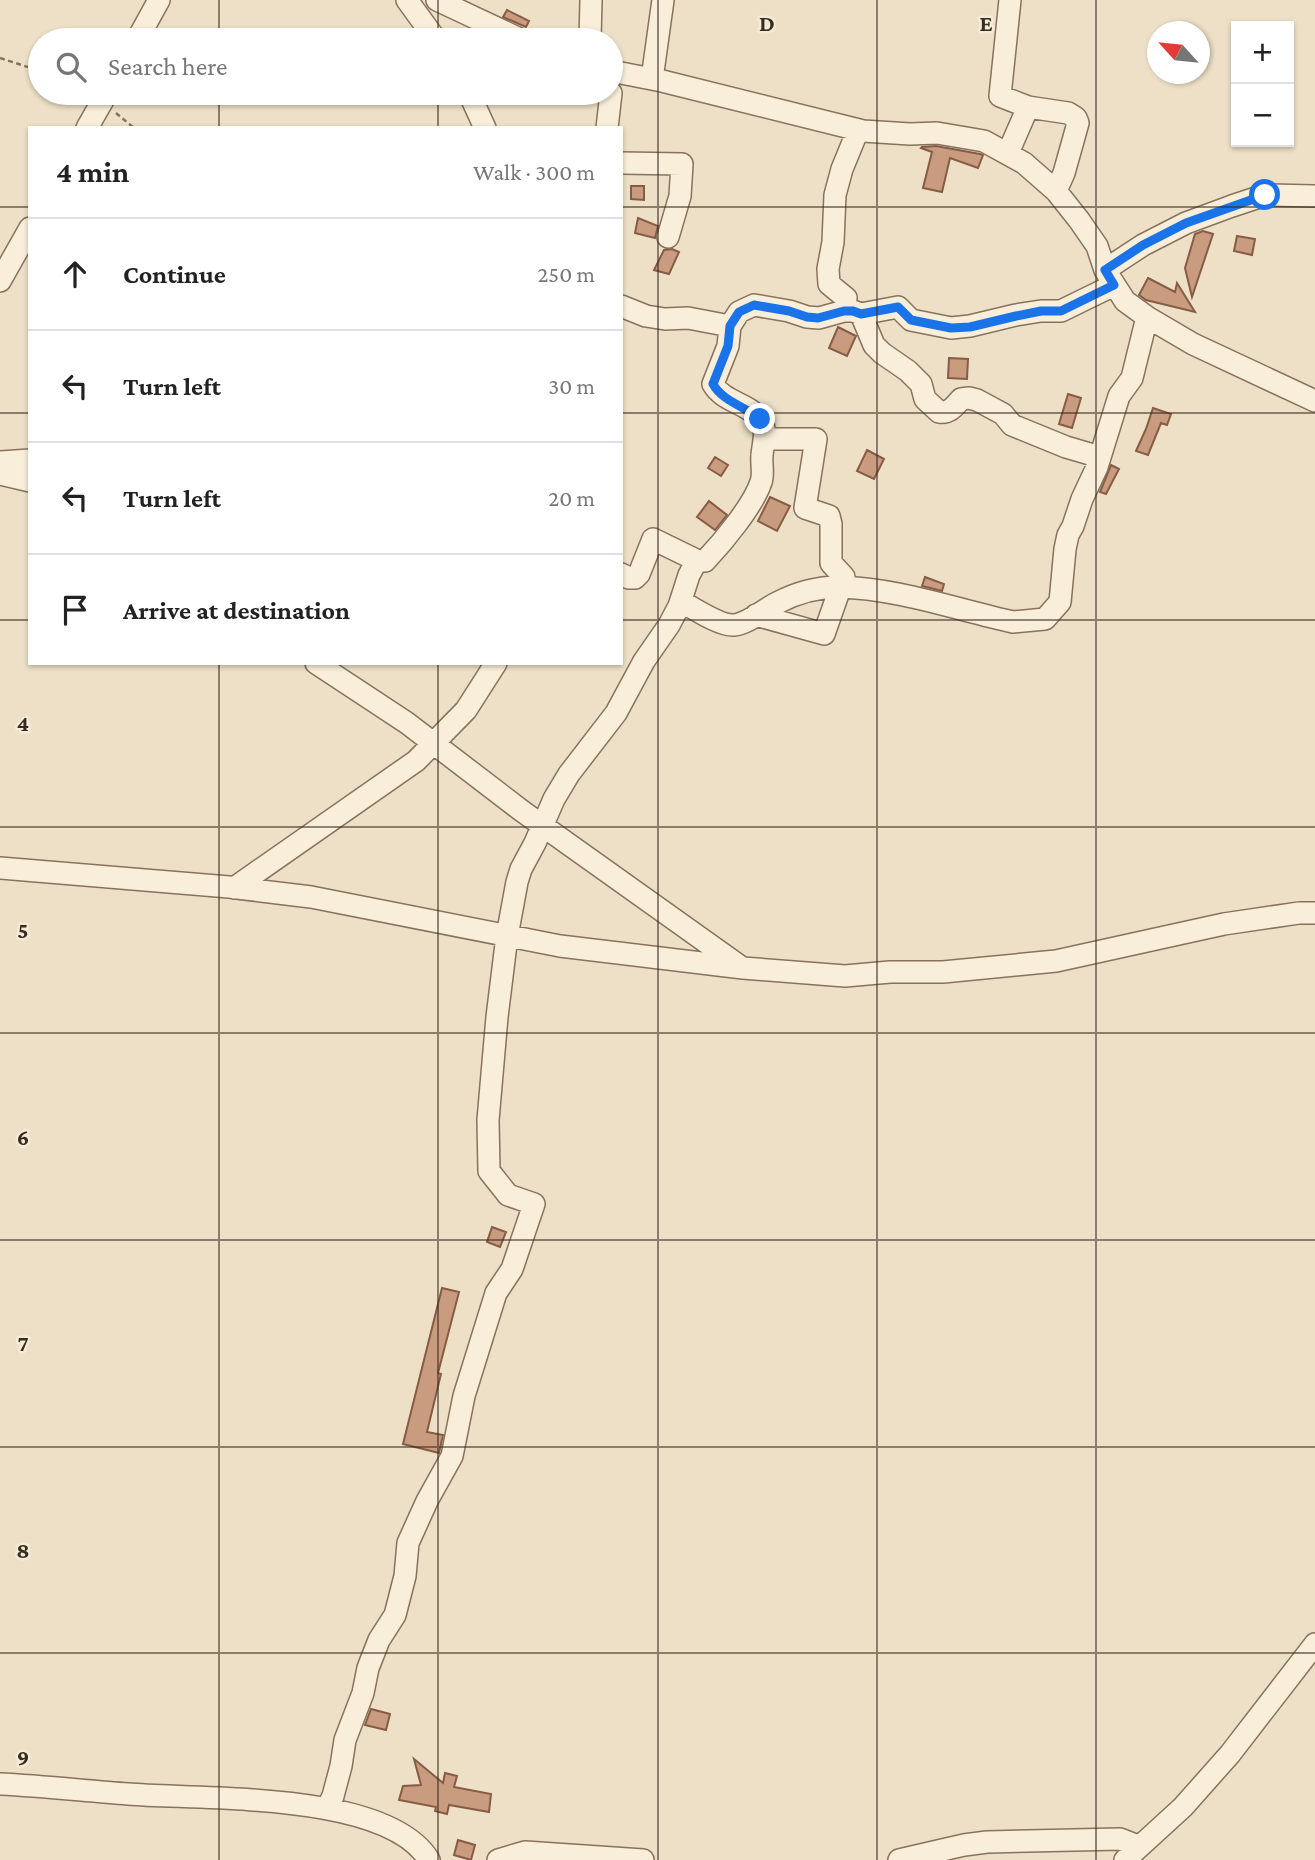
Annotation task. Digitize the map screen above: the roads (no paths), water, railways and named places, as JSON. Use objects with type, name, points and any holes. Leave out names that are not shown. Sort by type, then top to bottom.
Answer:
[{"type":"street","points":[[143,28],[159,0]]},
{"type":"street","points":[[407,0],[427,28]]},
{"type":"street","points":[[436,0],[496,28]]},
{"type":"street","points":[[590,28],[591,0]]},
{"type":"street","points":[[652,79],[663,0]]},
{"type":"street","points":[[1010,0],[999,94],[1028,107],[1068,113],[1076,118],[1078,123],[1056,191]]},
{"type":"street","points":[[623,81],[652,79],[858,130],[937,133],[984,141],[1024,163],[1056,191],[1097,246],[1110,278],[1125,301],[1193,344],[1315,401]]},
{"type":"street","points":[[88,126],[100,105]]},
{"type":"street","points":[[474,105],[484,126]]},
{"type":"street","points":[[607,126],[609,105]]},
{"type":"street","points":[[1008,153],[1028,107]]},
{"type":"street","points":[[858,130],[835,195],[833,242],[828,269],[830,284],[846,298],[852,313],[874,345],[908,371],[920,384],[925,399],[939,412],[946,412],[954,408],[961,399],[970,398],[1003,414],[1012,425],[1066,447],[1100,457]]},
{"type":"street","points":[[623,163],[682,164],[680,196],[668,237]]},
{"type":"street","points":[[623,575],[635,578],[639,574],[653,539],[698,561],[707,559],[737,522],[762,480],[765,439],[760,419],[725,397],[713,384],[728,346],[730,326],[739,312],[754,305],[818,318],[898,307],[911,320],[951,328],[970,327],[1041,311],[1061,311],[1110,278],[1143,245],[1186,223],[1265,195],[1315,196]]},
{"type":"street","points":[[0,281],[28,232]]},
{"type":"street","points":[[623,307],[646,316],[688,318],[730,326]]},
{"type":"street","points":[[681,601],[703,614],[732,625],[803,593],[840,587],[906,597],[1013,622],[1045,619],[1060,602],[1067,542],[1100,457],[1119,396],[1132,378],[1147,317]]},
{"type":"street","points":[[756,615],[824,634],[844,577],[831,563],[829,516],[804,508],[816,439],[765,439]]},
{"type":"street","points":[[0,462],[28,460]]},
{"type":"street","points":[[0,474],[28,481]]},
{"type":"street","points":[[327,1808],[333,1796],[345,1740],[363,1693],[368,1668],[379,1640],[395,1615],[405,1576],[408,1544],[452,1456],[464,1396],[496,1293],[512,1269],[534,1203],[508,1195],[489,1171],[488,1121],[497,1017],[507,936],[521,869],[554,799],[569,774],[616,713],[644,661],[669,625],[681,601],[689,575],[698,561]]},
{"type":"street","points":[[319,665],[407,723],[542,825],[743,968]]},
{"type":"street","points":[[234,888],[416,761],[466,710],[495,665]]},
{"type":"street","points":[[0,868],[311,897],[560,946],[743,968],[845,976],[890,972],[943,972],[1056,961],[1224,924],[1315,912]]},
{"type":"street","points":[[899,1860],[987,1842],[1120,1839],[1131,1853],[1183,1807],[1230,1754],[1315,1644]]},
{"type":"street","points":[[0,1784],[247,1800],[327,1808],[366,1819],[402,1834],[413,1840],[429,1860]]},
{"type":"street","points":[[498,1860],[525,1852],[643,1860]]}]
